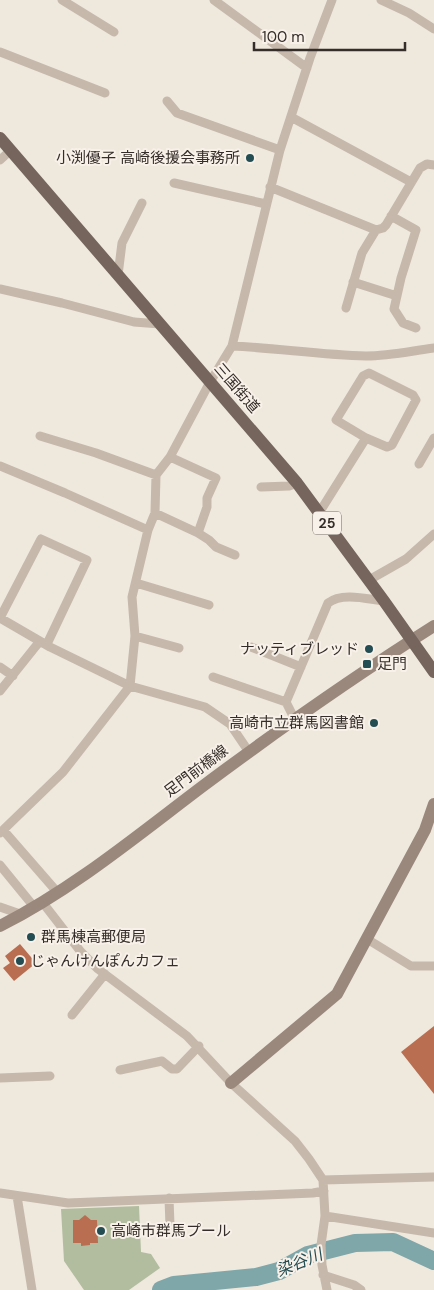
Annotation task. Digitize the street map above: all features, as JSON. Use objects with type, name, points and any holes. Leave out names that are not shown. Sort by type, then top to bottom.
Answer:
[{"type":"main road","name":"三国街道","points":[[0,138],[297,483],[434,672]]},
{"type":"main road","name":"足門前橋線","points":[[0,926],[23,915],[58,893],[138,836],[249,752],[434,626]]},
{"type":"main road","points":[[231,1083],[337,994],[425,830],[434,804]]},
{"type":"street","points":[[62,0],[114,32]]},
{"type":"street","points":[[214,0],[307,68]]},
{"type":"street","points":[[58,893],[2,832],[63,772],[130,686],[135,636],[132,597],[154,513],[156,475],[170,457],[210,382],[232,346],[280,150],[332,0]]},
{"type":"street","points":[[381,0],[409,13],[434,29]]},
{"type":"street","points":[[0,52],[105,93]]},
{"type":"street","points":[[167,101],[177,113],[280,150]]},
{"type":"street","points":[[291,117],[411,182]]},
{"type":"street","points":[[0,160],[10,150]]},
{"type":"street","points":[[270,187],[376,230],[383,228],[423,165],[434,166]]},
{"type":"street","points":[[174,183],[266,204]]},
{"type":"street","points":[[118,275],[122,243],[142,203]]},
{"type":"street","points":[[391,216],[416,230],[401,278],[394,309],[403,323],[416,328]]},
{"type":"street","points":[[346,308],[362,253],[376,230]]},
{"type":"street","points":[[353,282],[397,296]]},
{"type":"street","points":[[0,289],[134,322],[160,324]]},
{"type":"street","points":[[232,346],[366,356],[403,354],[434,348]]},
{"type":"street","points":[[369,373],[413,395],[416,400],[392,445],[387,447],[366,438],[336,420],[363,376],[369,373]]},
{"type":"street","points":[[40,436],[96,453],[156,475]]},
{"type":"street","points":[[319,513],[366,438]]},
{"type":"street","points":[[419,464],[434,440]]},
{"type":"street","points":[[170,457],[216,478],[206,498],[207,507],[198,533]]},
{"type":"street","points":[[0,466],[148,530]]},
{"type":"street","points":[[260,487],[289,486],[297,483]]},
{"type":"street","points":[[154,513],[198,533],[216,547],[235,555]]},
{"type":"street","points":[[369,580],[406,558],[434,534]]},
{"type":"street","points":[[0,691],[43,643],[87,560],[42,539],[0,618],[43,643],[106,676],[130,686],[205,707],[230,724],[249,752]]},
{"type":"street","points":[[136,583],[209,605]]},
{"type":"street","points":[[286,702],[328,603],[332,600],[344,598],[384,601]]},
{"type":"street","points":[[135,636],[179,648]]},
{"type":"street","points":[[251,647],[301,667]]},
{"type":"street","points":[[0,667],[14,676]]},
{"type":"street","points":[[212,677],[286,702],[295,720]]},
{"type":"street","points":[[0,865],[81,952],[105,974],[199,1046],[231,1083],[295,1141],[316,1168],[323,1180],[324,1191],[325,1216],[321,1246],[322,1270],[327,1290]]},
{"type":"street","points":[[0,907],[23,915]]},
{"type":"street","points":[[366,939],[411,966],[434,966]]},
{"type":"street","points":[[72,1015],[105,974]]},
{"type":"street","points":[[120,1070],[162,1061],[177,1069],[199,1046]]},
{"type":"street","points":[[0,1078],[50,1076]]},
{"type":"street","points":[[323,1180],[434,1177]]},
{"type":"street","points":[[0,1193],[68,1203],[324,1191]]},
{"type":"street","points":[[17,1196],[32,1290]]},
{"type":"street","points":[[169,1198],[170,1226]]},
{"type":"street","points":[[325,1216],[434,1234]]},
{"type":"street","points":[[322,1270],[361,1290]]},
{"type":"green space","name":"高崎市群馬プール","points":[[139,1206],[141,1252],[151,1254],[160,1268],[129,1290],[84,1290],[64,1261],[61,1209]]},
{"type":"building","points":[[20,944],[36,963],[14,981],[3,968],[10,963],[5,956]]},
{"type":"building","points":[[434,1026],[434,1094],[401,1052]]},
{"type":"building","points":[[85,1215],[91,1220],[97,1220],[98,1243],[81,1246],[81,1243],[73,1243],[73,1220],[79,1220]]},
{"type":"waterway","name":"染谷川","points":[[161,1290],[174,1285],[256,1277],[279,1271],[308,1255],[355,1243],[393,1242],[434,1261]]},
{"type":"place","name":"小渕優子 高崎後援会事務所","points":[[250,158]]},
{"type":"place","name":"ナッティブレッド","points":[[369,649]]},
{"type":"place","name":"足門","points":[[367,664]]},
{"type":"place","name":"高崎市立群馬図書館","points":[[374,723]]},
{"type":"place","name":"群馬棟高郵便局","points":[[31,937]]},
{"type":"place","name":"じゃんけんぽんカフェ","points":[[20,961]]},
{"type":"place","name":"高崎市群馬プール","points":[[101,1231]]}]
